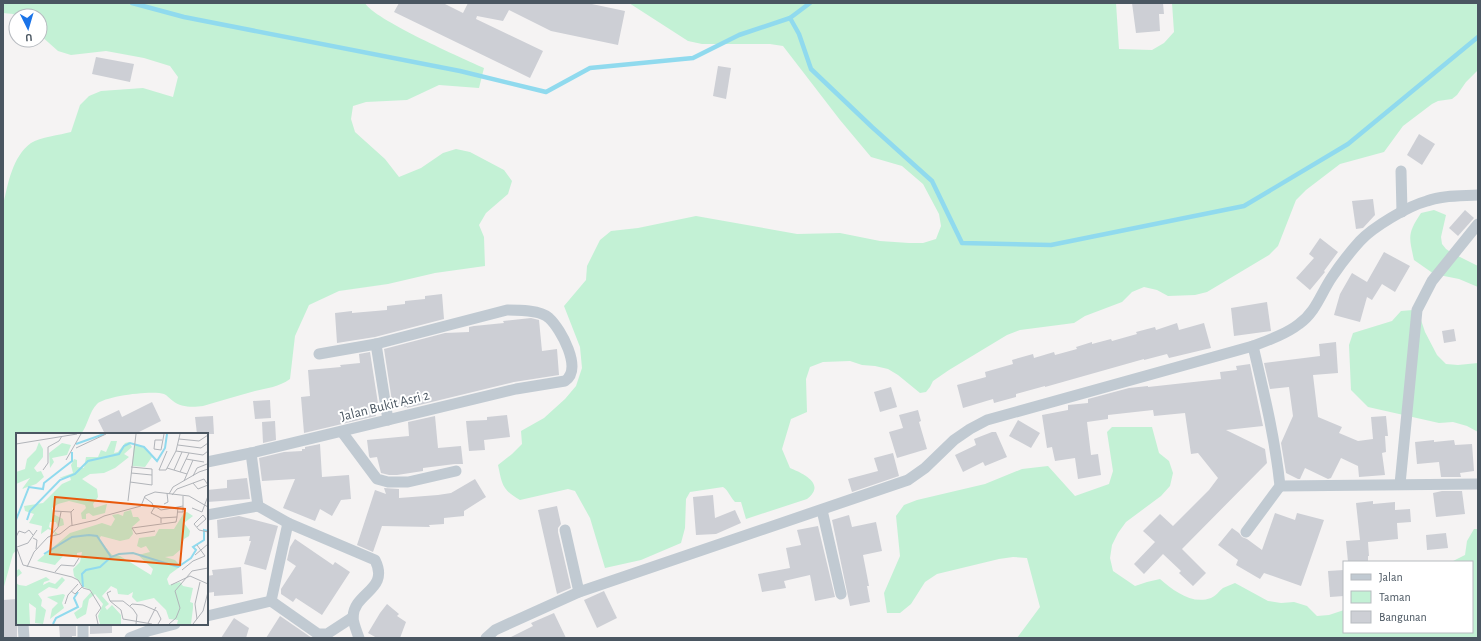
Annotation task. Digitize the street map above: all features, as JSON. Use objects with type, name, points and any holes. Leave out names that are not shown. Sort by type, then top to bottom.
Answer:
[{"type":"street","points":[[1401,171],[1402,212]]},
{"type":"street","points":[[486,638],[496,630],[508,624],[579,592],[908,480],[925,468],[954,440],[987,420],[1253,346],[1278,336],[1300,324],[1313,311],[1331,278],[1360,240],[1379,226],[1402,212],[1427,200],[1478,195]]},
{"type":"street","points":[[1400,484],[1417,310],[1432,281],[1478,224]]},
{"type":"street","name":"Jalan Bukit Asri 2","points":[[208,462],[251,454],[516,390],[565,381],[569,378],[572,369],[566,342],[548,317],[529,311],[507,310],[376,344]]},
{"type":"street","points":[[319,354],[376,344],[388,420]]},
{"type":"street","points":[[1246,532],[1280,486],[1270,417],[1253,346]]},
{"type":"street","points":[[342,432],[377,479],[388,482],[408,482],[456,471]]},
{"type":"street","points":[[251,454],[258,506]]},
{"type":"street","points":[[1280,486],[1478,484]]},
{"type":"street","points":[[208,515],[258,506],[288,523],[376,560],[379,580],[357,604],[353,617],[359,638]]},
{"type":"street","points":[[822,510],[841,594]]},
{"type":"street","points":[[271,600],[288,523]]},
{"type":"street","points":[[565,530],[579,592]]},
{"type":"street","points":[[208,616],[271,600],[318,634],[322,635],[327,634],[353,617]]},
{"type":"street","points":[[23,625],[24,638]]},
{"type":"street","points":[[83,625],[83,638]]},
{"type":"street","points":[[130,638],[148,631],[171,625]]},
{"type":"green space","points":[[3,3],[365,3],[384,19],[440,48],[484,68],[479,88],[439,85],[407,100],[366,102],[353,106],[351,119],[355,132],[385,159],[399,177],[421,168],[443,153],[456,149],[470,152],[504,170],[512,181],[508,194],[486,213],[479,225],[484,237],[485,266],[435,273],[388,284],[339,291],[309,305],[295,336],[290,379],[286,382],[203,406],[180,405],[165,395],[158,393],[140,393],[119,396],[109,398],[97,404],[94,407],[82,433],[16,433],[16,550],[13,554],[3,590],[3,205],[12,171],[19,156],[31,143],[71,132],[80,105],[89,96],[101,91],[143,88],[173,97],[178,77],[170,66],[144,58],[106,51],[71,55],[58,51],[48,42],[48,8],[8,8],[8,14],[3,13]]},
{"type":"green space","points":[[629,3],[1116,3],[1119,49],[1152,50],[1164,43],[1174,32],[1172,3],[1478,3],[1478,70],[1452,99],[1438,101],[1432,104],[1403,126],[1384,152],[1340,164],[1306,190],[1296,200],[1278,246],[1269,255],[1207,292],[1195,295],[1168,296],[1157,290],[1144,287],[1132,292],[1122,302],[1085,316],[1074,323],[1020,330],[1007,335],[949,370],[933,381],[926,392],[920,393],[888,369],[875,366],[862,365],[850,361],[823,362],[810,367],[806,379],[807,412],[791,419],[782,449],[790,468],[806,476],[814,484],[813,494],[807,499],[746,519],[741,502],[735,502],[727,490],[723,487],[690,492],[686,499],[685,528],[681,543],[641,560],[605,568],[590,518],[575,491],[568,489],[520,500],[506,490],[498,465],[522,444],[521,431],[544,418],[565,399],[576,386],[582,368],[580,347],[564,306],[586,280],[587,266],[600,240],[611,231],[638,228],[696,216],[797,234],[840,233],[880,241],[909,243],[923,243],[936,239],[941,226],[939,214],[923,184],[902,166],[871,157],[840,120],[783,46],[770,44],[702,44],[688,41]]},
{"type":"green space","points":[[1434,210],[1446,215],[1441,237],[1442,244],[1452,253],[1478,266],[1478,287],[1459,279],[1434,274],[1414,260],[1410,241],[1413,226],[1421,213]]},
{"type":"green space","points":[[1413,310],[1421,320],[1425,332],[1437,355],[1446,364],[1458,365],[1478,363],[1478,432],[1467,426],[1453,422],[1439,423],[1368,407],[1351,390],[1349,345],[1353,333],[1392,321],[1401,311]]},
{"type":"green space","points":[[1112,427],[1152,427],[1159,453],[1169,461],[1173,473],[1170,486],[1161,496],[1126,522],[1112,545],[1110,558],[1113,571],[1135,586],[1160,579],[1184,596],[1197,600],[1204,600],[1213,597],[1223,588],[1235,583],[1268,601],[1281,603],[1294,602],[1307,606],[1317,616],[1329,615],[1343,610],[1343,633],[1473,633],[1473,561],[1453,561],[1465,555],[1467,541],[1474,529],[1478,529],[1478,638],[1017,638],[1040,607],[1027,558],[1013,557],[937,574],[925,582],[911,604],[900,613],[887,613],[884,593],[900,556],[896,516],[904,505],[917,500],[985,484],[1022,469],[1048,466],[1075,496],[1109,484],[1113,471],[1107,432]]},
{"type":"building","points":[[399,3],[443,3],[463,13],[468,3],[587,3],[625,11],[618,45],[551,31],[509,10],[503,21],[477,16],[476,19],[543,51],[530,78],[394,12]]},
{"type":"building","points":[[1132,3],[1163,3],[1164,14],[1159,14],[1160,31],[1136,33]]},
{"type":"building","points":[[96,57],[134,64],[130,82],[92,74]]},
{"type":"building","points":[[718,66],[731,68],[726,99],[713,96]]},
{"type":"building","points":[[1419,134],[1435,144],[1422,165],[1407,155]]},
{"type":"building","points":[[1373,199],[1375,215],[1363,228],[1356,229],[1352,201]]},
{"type":"building","points":[[1465,210],[1474,218],[1458,236],[1449,228]]},
{"type":"building","points":[[1320,238],[1338,252],[1324,271],[1325,272],[1310,290],[1296,278],[1314,258],[1309,254]]},
{"type":"building","points":[[1384,252],[1410,266],[1395,292],[1382,284],[1372,300],[1367,297],[1360,322],[1334,315],[1340,294],[1352,273],[1367,282]]},
{"type":"building","points":[[442,294],[444,319],[375,337],[337,343],[335,313],[387,310],[387,306],[405,304],[405,301],[425,299],[425,296]]},
{"type":"building","points":[[1267,302],[1271,331],[1234,336],[1231,308]]},
{"type":"building","points":[[531,318],[539,320],[542,351],[557,349],[559,375],[514,382],[407,408],[393,408],[384,349],[445,333],[469,332],[469,327]]},
{"type":"building","points":[[1177,323],[1179,330],[1204,323],[1211,348],[1169,358],[1167,354],[1144,359],[1016,394],[1016,397],[994,403],[993,399],[963,408],[957,385],[986,377],[985,372],[1013,364],[1012,360],[1033,354],[1034,358],[1054,352],[1055,355],[1077,349],[1076,347],[1092,342],[1092,344],[1111,339],[1112,341],[1137,334],[1136,332],[1155,327],[1156,330]]},
{"type":"building","points":[[1454,329],[1456,341],[1444,343],[1442,331]]},
{"type":"building","points":[[1336,342],[1338,373],[1313,375],[1318,417],[1342,427],[1339,433],[1358,441],[1373,439],[1371,417],[1386,416],[1388,436],[1385,436],[1386,452],[1382,453],[1385,475],[1359,477],[1358,466],[1341,458],[1331,478],[1328,479],[1305,468],[1300,479],[1298,479],[1286,473],[1281,443],[1293,416],[1289,387],[1270,389],[1264,363],[1320,356],[1319,344]]},
{"type":"building","points":[[370,352],[379,410],[375,410],[376,416],[304,433],[301,397],[310,396],[308,370],[341,367],[340,365],[360,363],[359,354]]},
{"type":"building","points":[[1250,364],[1263,426],[1226,430],[1265,449],[1267,463],[1182,549],[1206,573],[1193,586],[1179,573],[1181,571],[1163,554],[1144,574],[1134,564],[1155,542],[1143,531],[1160,514],[1173,526],[1209,490],[1218,478],[1198,453],[1191,454],[1185,413],[1154,416],[1153,410],[1108,415],[1108,419],[1087,422],[1091,455],[1098,454],[1101,475],[1078,479],[1075,458],[1055,461],[1052,447],[1047,448],[1042,415],[1068,410],[1068,405],[1088,403],[1088,399],[1129,388],[1221,379],[1220,372],[1237,370],[1236,366]]},
{"type":"building","points":[[891,387],[897,407],[880,412],[874,392]]},
{"type":"building","points":[[270,400],[271,418],[255,419],[253,401]]},
{"type":"building","points":[[152,402],[161,421],[137,433],[104,433],[98,420],[119,410],[122,417]]},
{"type":"building","points":[[918,410],[921,421],[919,422],[927,449],[897,458],[889,432],[903,428],[899,415]]},
{"type":"building","points":[[507,415],[510,437],[484,440],[485,450],[469,451],[466,421],[487,420],[487,417]]},
{"type":"building","points":[[213,416],[214,434],[197,433],[195,417]]},
{"type":"building","points":[[435,416],[438,448],[461,446],[463,464],[423,468],[423,471],[397,475],[381,473],[377,457],[370,458],[369,456],[367,440],[409,436],[408,422]]},
{"type":"building","points":[[1018,420],[1040,433],[1031,448],[1009,436]]},
{"type":"building","points":[[275,421],[276,440],[263,443],[262,422]]},
{"type":"building","points":[[992,432],[996,432],[1007,457],[985,466],[983,462],[963,472],[955,455],[976,445],[974,439]]},
{"type":"building","points":[[1434,440],[1434,442],[1454,440],[1455,445],[1472,444],[1474,471],[1460,473],[1461,477],[1441,477],[1439,462],[1417,464],[1415,442]]},
{"type":"building","points":[[320,444],[322,477],[349,475],[351,499],[341,500],[332,516],[320,509],[315,521],[283,508],[295,479],[262,481],[259,458],[284,452],[302,451],[305,447]]},
{"type":"building","points":[[893,453],[899,476],[852,492],[848,479],[878,471],[874,458]]},
{"type":"building","points":[[247,478],[250,499],[208,502],[208,490],[227,488],[227,480]]},
{"type":"building","points":[[475,479],[486,497],[464,511],[464,516],[444,518],[444,524],[429,525],[430,527],[382,526],[373,552],[357,545],[375,490],[386,494],[384,488],[399,489],[399,498],[438,495],[451,493]]},
{"type":"building","points":[[1442,491],[1462,491],[1465,514],[1436,517],[1433,493]]},
{"type":"building","points":[[713,495],[715,518],[735,510],[741,523],[716,534],[696,535],[693,497]]},
{"type":"building","points":[[1373,501],[1373,504],[1395,502],[1395,510],[1410,509],[1411,522],[1397,523],[1398,539],[1368,542],[1368,561],[1348,561],[1346,541],[1360,540],[1356,503]]},
{"type":"building","points":[[557,506],[561,524],[558,528],[558,532],[571,588],[557,594],[538,510]]},
{"type":"building","points":[[1275,513],[1295,520],[1297,513],[1324,520],[1301,586],[1264,573],[1260,579],[1236,565],[1238,560],[1218,545],[1232,528],[1242,537],[1262,550]]},
{"type":"building","points":[[849,515],[852,527],[876,522],[882,551],[863,555],[869,586],[867,586],[870,602],[850,606],[832,520]]},
{"type":"building","points":[[239,516],[278,526],[266,570],[244,564],[251,541],[249,541],[250,536],[218,538],[217,520]]},
{"type":"building","points":[[818,526],[835,597],[815,601],[810,575],[784,581],[786,588],[762,592],[758,574],[790,568],[786,548],[801,545],[797,530]]},
{"type":"building","points":[[1446,533],[1448,548],[1427,550],[1426,535]]},
{"type":"building","points":[[295,539],[333,565],[335,562],[350,572],[322,615],[296,598],[293,602],[281,594],[281,589],[296,566],[287,560],[290,547]]},
{"type":"building","points":[[241,567],[243,594],[214,596],[214,592],[208,593],[208,576],[213,575],[212,570]]},
{"type":"building","points":[[1343,570],[1343,596],[1330,597],[1328,571]]},
{"type":"building","points":[[604,591],[617,618],[597,628],[584,600]]},
{"type":"building","points":[[16,599],[17,638],[3,638],[3,600]]},
{"type":"building","points":[[387,604],[399,614],[397,616],[406,622],[400,638],[377,638],[368,633]]},
{"type":"building","points":[[554,613],[566,638],[509,638],[533,626],[531,623]]},
{"type":"building","points":[[280,616],[312,638],[266,638]]},
{"type":"building","points":[[234,618],[249,628],[246,638],[221,638]]},
{"type":"building","points":[[59,625],[76,625],[76,636],[72,636],[72,638],[60,638]]},
{"type":"building","points":[[90,625],[112,625],[112,633],[90,634]]},
{"type":"waterway","points":[[132,3],[184,17],[460,71],[546,92],[590,68],[693,58],[739,35],[790,18],[810,3]]},
{"type":"waterway","points":[[790,18],[799,34],[811,69],[932,181],[962,243],[1051,245],[1244,206],[1348,144],[1478,37]]}]
